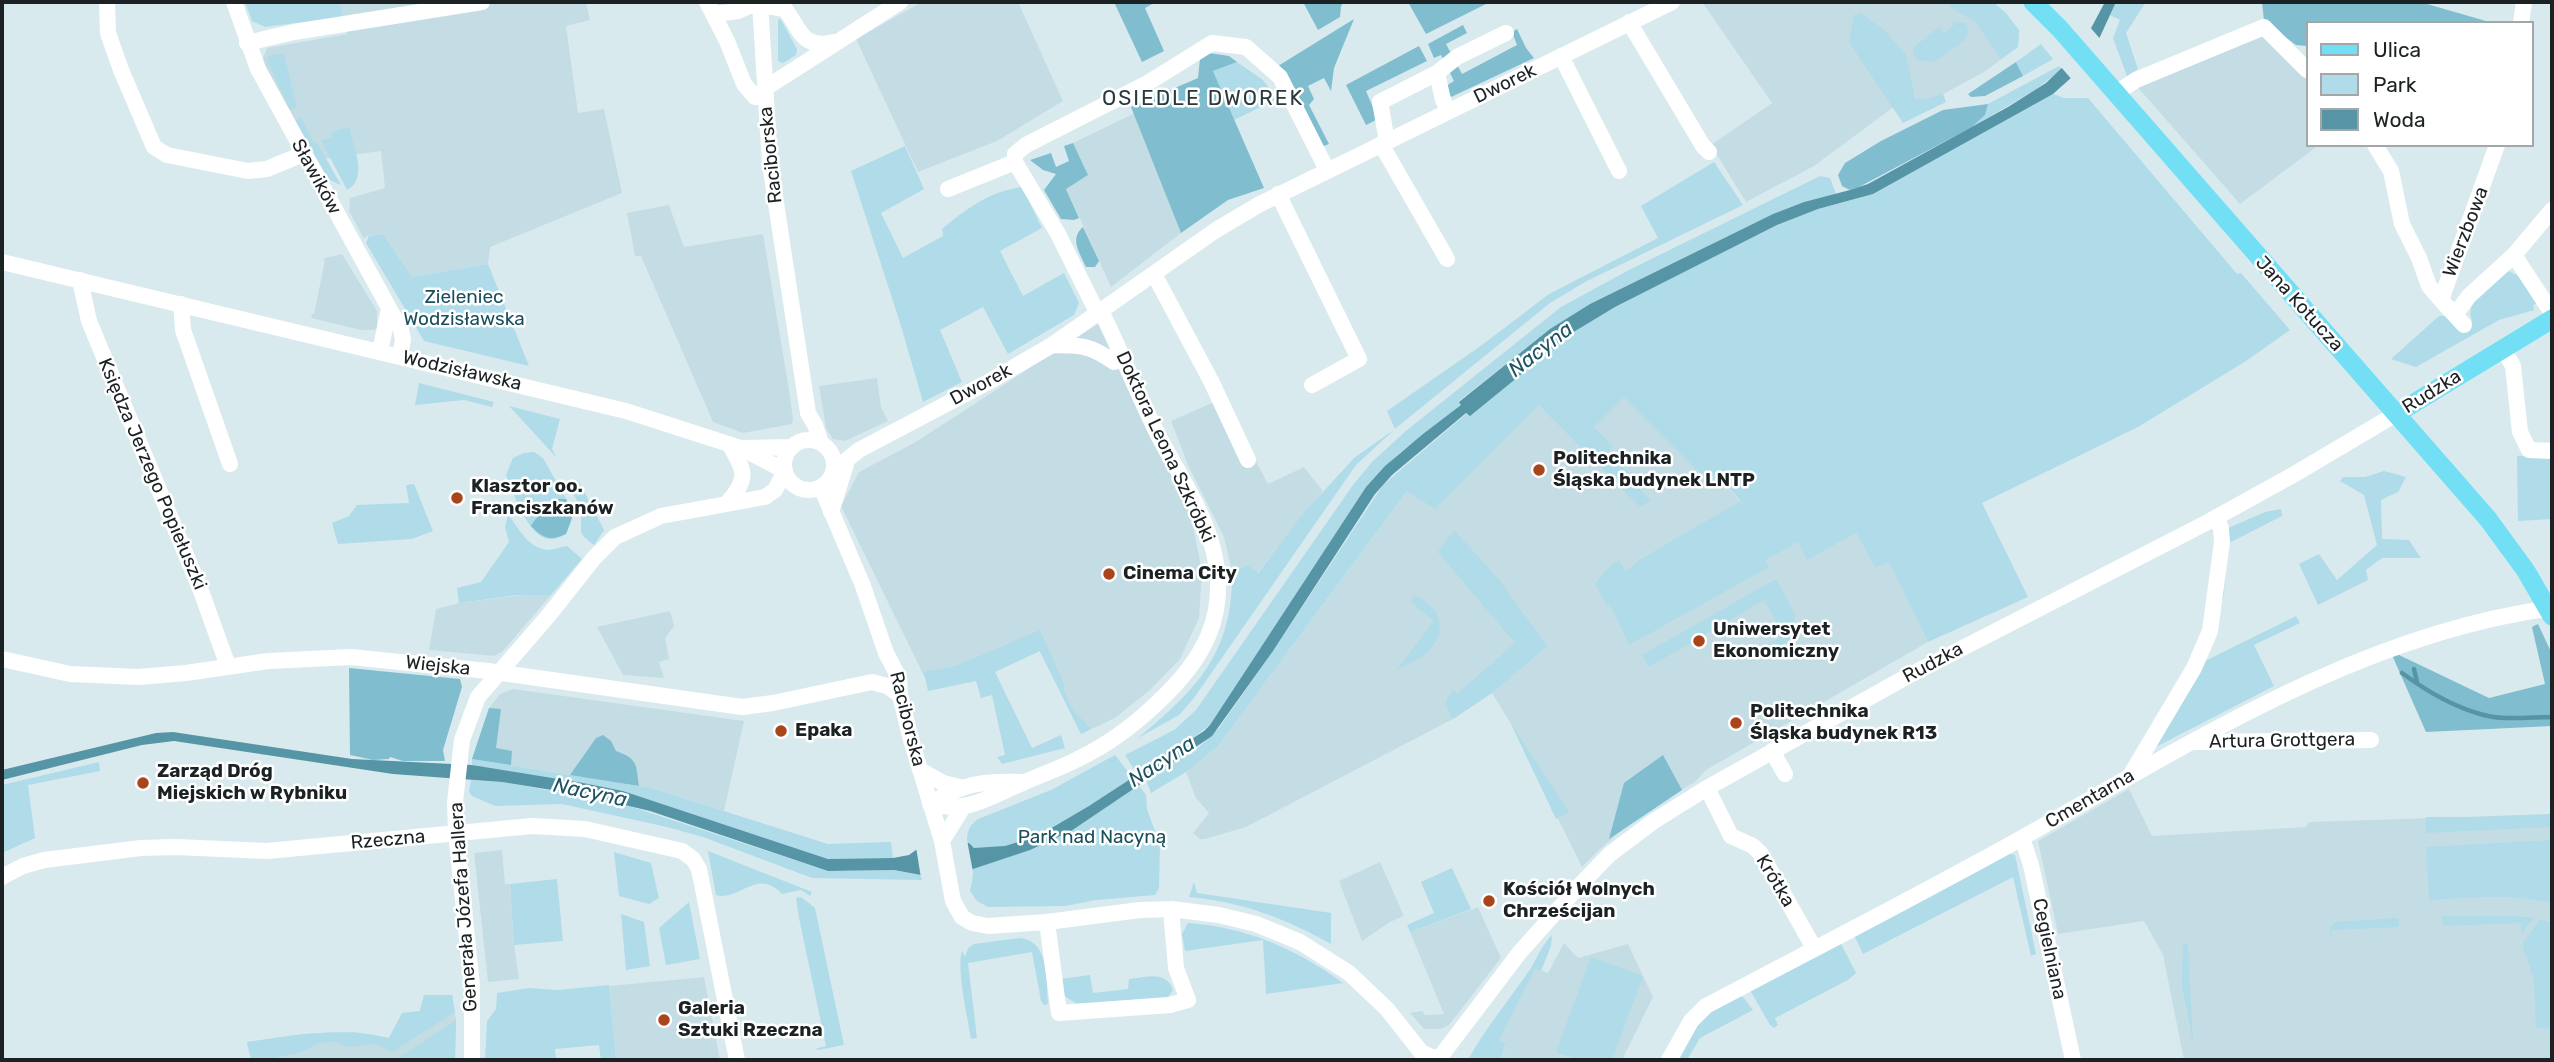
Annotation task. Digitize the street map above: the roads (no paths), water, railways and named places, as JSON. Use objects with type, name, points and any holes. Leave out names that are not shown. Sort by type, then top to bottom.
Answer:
[{"type":"main road","name":"Jana Kotucza","points":[[2033,2],[2060,29],[2231,228],[2488,519],[2551,611]]},
{"type":"main road","name":"Rudzka","points":[[2396,414],[2552,319]]},
{"type":"street","points":[[107,2],[108,33],[154,148],[167,155],[248,171],[267,169],[303,154]]},
{"type":"street","name":"Sławików","points":[[234,2],[257,69],[402,335],[400,356]]},
{"type":"street","points":[[247,43],[293,32],[482,2]]},
{"type":"street","name":"Dworek","points":[[840,467],[859,450],[1002,375],[1052,345],[1222,227],[1278,194],[1672,2]]},
{"type":"street","points":[[2521,21],[2524,2]]},
{"type":"street","points":[[760,3],[765,93]]},
{"type":"street","points":[[711,8],[738,11],[760,3],[784,8],[810,43],[820,45],[836,41]]},
{"type":"street","points":[[765,93],[825,52],[836,41],[893,4]]},
{"type":"street","name":"Raciborska","points":[[711,8],[747,89],[755,97],[765,93],[771,177],[808,413],[825,446]]},
{"type":"street","points":[[1629,22],[1709,152]]},
{"type":"street","points":[[2110,86],[2136,80],[2264,27],[2306,69]]},
{"type":"street","points":[[1447,259],[1384,143],[1380,102],[1437,73],[1457,57],[1506,33]]},
{"type":"street","points":[[1100,313],[1043,205],[1015,162],[1018,150],[1146,84],[1212,43],[1246,47],[1280,77],[1327,170]]},
{"type":"street","points":[[1561,56],[1619,171]]},
{"type":"street","points":[[1437,73],[1443,100],[1449,111]]},
{"type":"street","points":[[2376,147],[2391,172],[2402,224],[2430,286],[2441,300]]},
{"type":"street","name":"Wierzbowa","points":[[2496,147],[2441,300],[2460,320],[2485,280],[2514,255],[2552,210]]},
{"type":"street","points":[[948,189],[1015,162]]},
{"type":"street","points":[[1278,194],[1359,359],[1312,385]]},
{"type":"street","points":[[2514,255],[2552,313]]},
{"type":"street","name":"Wodzisławska","points":[[2,262],[626,411],[735,446],[785,471]]},
{"type":"street","points":[[1154,274],[1211,381],[1248,460]]},
{"type":"street","name":"Księdza Jerzego Popiełuszki","points":[[80,280],[89,321],[201,591],[228,666]]},
{"type":"street","points":[[181,304],[183,330],[230,464]]},
{"type":"street","points":[[380,351],[389,309]]},
{"type":"street","name":"Doktora Leona Szkróbki","points":[[930,804],[949,809],[991,799],[1097,749],[1150,710],[1181,679],[1209,636],[1216,612],[1217,567],[1209,537],[1118,360],[1100,313]]},
{"type":"street","points":[[1052,345],[1087,346],[1118,360]]},
{"type":"street","points":[[2503,349],[2513,366],[2520,432],[2529,450],[2552,451]]},
{"type":"street","name":"Raciborska","points":[[795,445],[808,413]]},
{"type":"street","name":"Rudzka","points":[[1431,1059],[1444,1052],[1527,944],[1601,863],[1640,831],[1772,751],[1944,657],[2217,517],[2396,414]]},
{"type":"street","points":[[831,512],[840,467],[825,446],[810,440],[795,445],[786,458],[785,471],[790,481],[800,488],[812,490],[823,486],[840,467]]},
{"type":"street","name":"Wodzisławska","points":[[735,446],[795,445]]},
{"type":"street","points":[[728,502],[742,486],[743,475],[735,446]]},
{"type":"street","name":"Dworek","points":[[825,446],[859,450]]},
{"type":"street","name":"Generała Józefa Hallera","points":[[472,1060],[471,969],[456,833],[456,786],[460,752],[478,696],[594,558],[615,537],[661,516],[769,495],[775,490],[785,471]]},
{"type":"street","name":"Raciborska","points":[[823,486],[831,512],[863,586],[886,653],[899,678],[900,695],[942,841],[953,901],[962,917],[982,926],[1047,922]]},
{"type":"street","points":[[2131,774],[2194,667],[2210,631],[2222,542],[2217,517]]},
{"type":"street","name":"Cmentarna","points":[[1669,1060],[1691,1021],[1706,1006],[2022,838],[2131,774],[2193,742],[2340,670],[2403,646],[2466,626],[2551,611]]},
{"type":"street","points":[[886,653],[881,669],[872,682],[887,686],[900,695]]},
{"type":"street","name":"Wiejska","points":[[2,659],[70,674],[101,677],[186,673],[268,661],[351,657],[500,673],[741,707],[773,704],[872,682]]},
{"type":"street","name":"Artura Grottgera","points":[[2193,742],[2371,740]]},
{"type":"street","points":[[1772,751],[1786,774]]},
{"type":"street","points":[[920,770],[943,783],[960,787]]},
{"type":"street","name":"Doktora Leona Szkróbki","points":[[930,804],[960,787],[986,781],[1024,782]]},
{"type":"street","name":"Krótka","points":[[1707,788],[1731,836],[1753,846],[1761,854],[1814,948]]},
{"type":"street","points":[[942,841],[963,807]]},
{"type":"street","name":"Rzeczna","points":[[2,877],[23,866],[44,860],[141,848],[267,851],[532,826],[566,827],[682,851],[693,859],[699,869],[737,1060]]},
{"type":"street","name":"Cegielniana","points":[[2022,838],[2031,865],[2073,1060]]},
{"type":"street","points":[[1171,909],[1176,968],[1188,1000],[1170,1005],[1059,1013],[1047,922],[1140,910],[1171,909],[1220,915],[1256,924],[1317,950],[1357,980],[1387,1009],[1421,1052],[1431,1059]]},
{"type":"water","name":"Nacyna","points":[[2105,2],[2116,2],[2093,52],[2081,69],[2053,94],[1873,194],[1818,209],[1777,225],[1615,307],[1572,333],[1470,416],[1466,413],[1392,475],[1375,494],[1273,651],[1212,736],[1071,831],[1030,850],[973,869],[921,875],[894,870],[828,871],[650,811],[583,795],[502,782],[393,774],[174,741],[142,745],[2,780],[2,770],[156,733],[173,732],[352,759],[472,765],[583,783],[623,791],[828,859],[893,858],[909,855],[916,850],[969,843],[974,848],[1005,846],[1038,836],[1204,731],[1366,487],[1385,466],[1461,405],[1459,402],[1550,329],[1590,304],[1773,214],[1804,202],[1868,184],[2008,107],[2046,83],[2070,60],[2082,45]]},
{"type":"waterway","points":[[2414,669],[2417,682]]},
{"type":"waterway","points":[[2402,673],[2439,697],[2480,714],[2507,718],[2552,717]]},
{"type":"place","name":"Politechnika Śląska budynek LNTP","points":[[1539,470]]},
{"type":"place","name":"Klasztor oo. Franciszkanów","points":[[457,498]]},
{"type":"place","name":"Cinema City","points":[[1109,574]]},
{"type":"place","name":"Uniwersytet Ekonomiczny","points":[[1699,641]]},
{"type":"place","name":"Politechnika Śląska budynek R13","points":[[1736,723]]},
{"type":"place","name":"Epaka","points":[[781,731]]},
{"type":"place","name":"Zarząd Dróg Miejskich w Rybniku","points":[[143,783]]},
{"type":"place","name":"Kościół Wolnych Chrześcijan","points":[[1489,901]]},
{"type":"place","name":"Galeria Sztuki Rzeczna","points":[[664,1020]]},
{"type":"district","name":"OSIEDLE DWOREK","points":[[1203,99]]},
{"type":"park label","name":"Zieleniec Wodzisławska","points":[[464,309]]},
{"type":"park label","name":"Park nad Nacyną","points":[[1092,838]]}]
